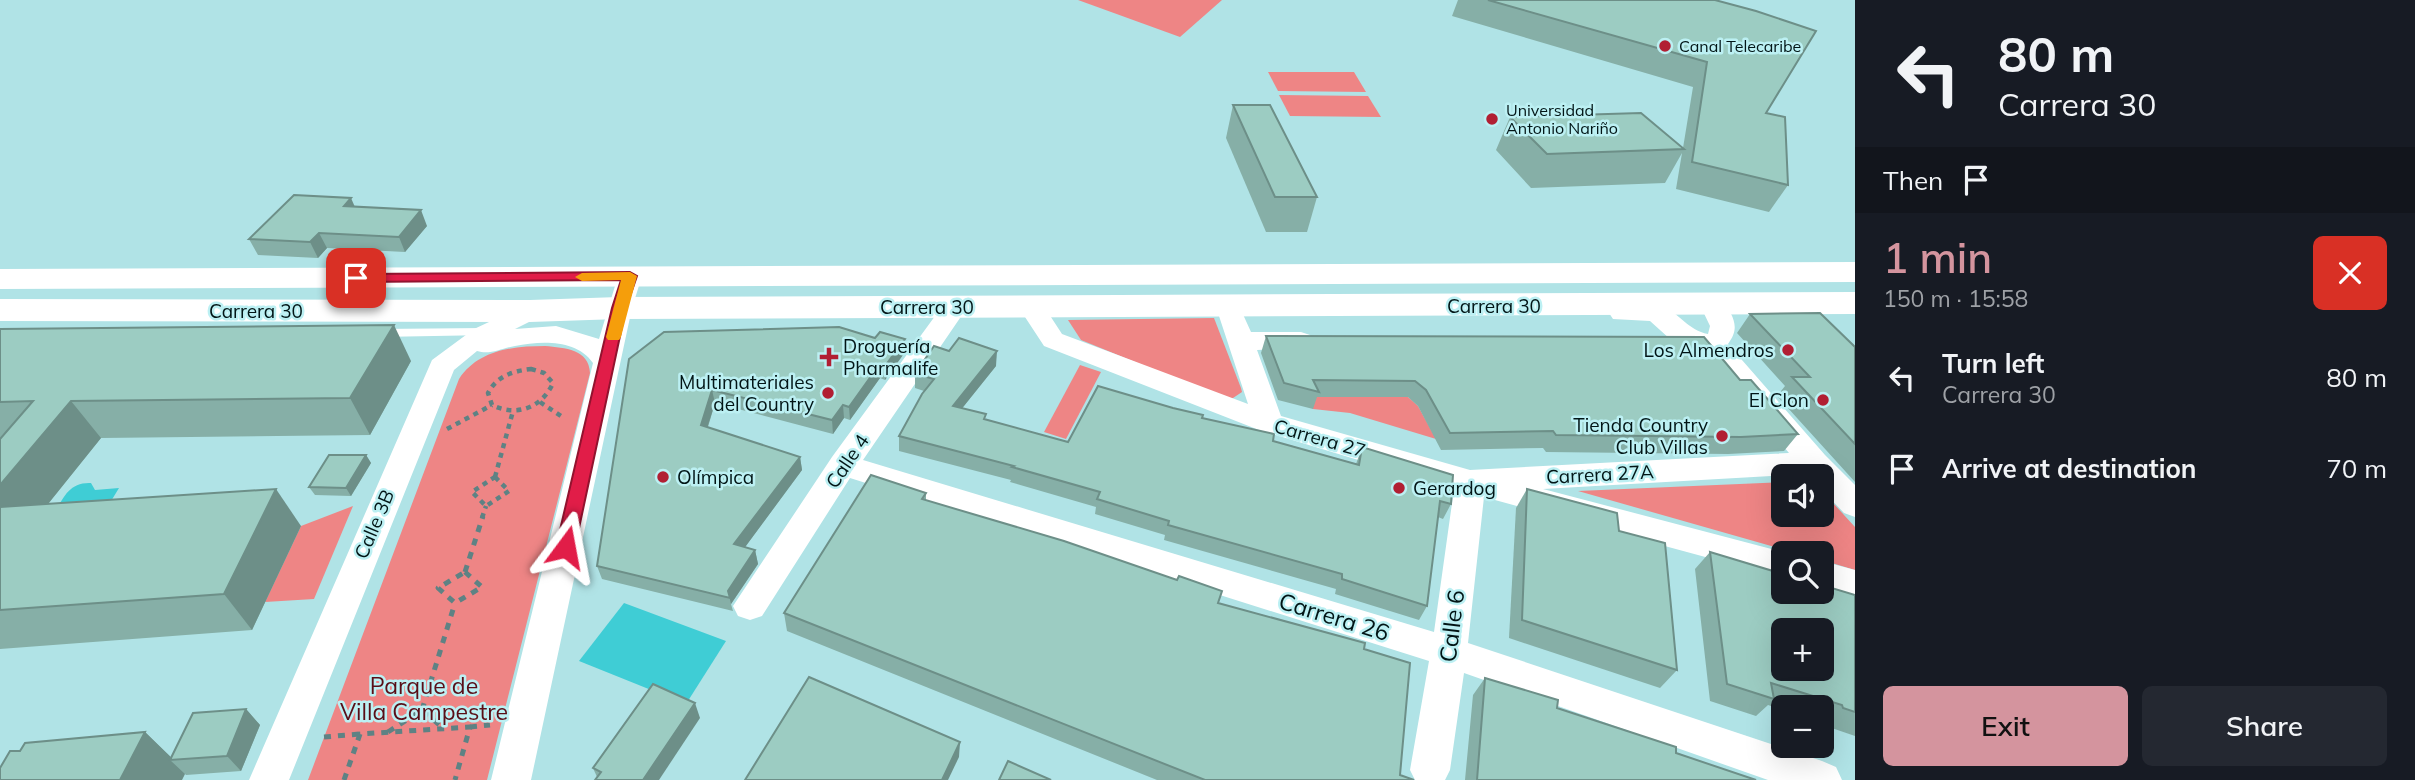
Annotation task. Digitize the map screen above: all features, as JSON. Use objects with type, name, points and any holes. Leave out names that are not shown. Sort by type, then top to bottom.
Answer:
[{"type":"main road","name":"Carrera 30","points":[[0,310],[530,312],[624,292],[1855,272]]},
{"type":"main road","name":"Carrera 30","points":[[0,279],[547,278],[624,292],[761,307],[1855,303]]},
{"type":"main road","points":[[530,312],[547,278]]},
{"type":"street","points":[[511,780],[624,292]]},
{"type":"street","points":[[1658,344],[1713,344],[1722,337],[1724,331],[1722,320],[1713,305]]},
{"type":"street","points":[[761,307],[1656,313],[1679,333],[1713,344],[1814,463],[1855,505]]},
{"type":"street","name":"Calle 3B","points":[[269,780],[443,366],[460,348],[484,332],[530,312]]},
{"type":"street","name":"Carrera 27","points":[[1038,317],[1053,340],[1269,423],[1470,481],[1771,562]]},
{"type":"street","name":"Calle 4","points":[[750,606],[843,465],[947,318]]},
{"type":"street","points":[[1269,423],[1237,328],[1324,341]]},
{"type":"street","points":[[443,366],[501,340],[537,334],[573,338],[585,343],[597,349],[608,365]]},
{"type":"street","name":"Carrera 27A","points":[[1470,481],[1814,463]]},
{"type":"street","name":"Carrera 26","points":[[843,465],[1449,652],[1822,780]]},
{"type":"street","name":"Calle 6","points":[[1430,770],[1449,652],[1470,481]]},
{"type":"street","points":[[1834,578],[1855,584]]},
{"type":"lane","points":[[359,333],[484,332]]},
{"type":"path","points":[[440,433],[492,405],[513,411],[540,402],[551,390],[550,378],[539,370],[522,369],[495,381],[488,394],[492,405]]},
{"type":"path","points":[[540,402],[574,425]]},
{"type":"path","points":[[486,506],[472,492],[495,477],[513,411]]},
{"type":"path","points":[[455,603],[438,588],[465,572],[486,506],[509,491],[495,477]]},
{"type":"path","points":[[388,732],[422,710],[455,603],[482,587],[465,572]]},
{"type":"path","points":[[422,710],[444,728]]},
{"type":"path","points":[[324,737],[470,727],[455,780]]},
{"type":"path","points":[[344,780],[360,734]]},
{"type":"green space","points":[[1078,0],[1222,0],[1180,37]]},
{"type":"green space","points":[[1268,72],[1354,72],[1366,92],[1278,91]]},
{"type":"green space","points":[[1279,95],[1368,96],[1381,117],[1290,116]]},
{"type":"green space","points":[[1214,318],[1242,392],[1233,398],[1226,399],[1081,340],[1068,320]]},
{"type":"green space","name":"Parque de Villa Campestre","points":[[545,346],[581,354],[589,365],[590,373],[487,780],[308,780],[459,379],[467,369],[486,356],[509,349]]},
{"type":"green space","points":[[1288,352],[1325,353],[1343,397],[1408,397],[1418,406],[1436,439],[1350,413],[1313,409]]},
{"type":"green space","points":[[1080,365],[1101,372],[1066,439],[1044,432]]},
{"type":"green space","points":[[1771,483],[1771,527],[1834,527],[1834,504],[1855,527],[1855,570],[1834,564],[1834,541],[1771,541],[1771,546],[1578,491]]},
{"type":"green space","points":[[353,506],[314,599],[265,602],[301,526]]},
{"type":"water","points":[[83,483],[91,483],[95,490],[119,488],[105,511],[53,516],[63,498],[72,489]]},
{"type":"water","points":[[624,603],[726,641],[686,704],[579,661]]},
{"type":"building","points":[[1488,0],[1715,0],[1816,31],[1766,113],[1785,117],[1788,185],[1692,162],[1707,62]]},
{"type":"building","points":[[1233,105],[1270,105],[1317,197],[1275,197]]},
{"type":"building","points":[[1641,113],[1684,149],[1547,154],[1510,117]]},
{"type":"building","points":[[294,195],[351,198],[344,206],[421,210],[399,237],[319,233],[310,242],[249,239]]},
{"type":"building","points":[[1820,313],[1855,347],[1855,444],[1792,377],[1810,377],[1750,314]]},
{"type":"building","points":[[394,325],[350,398],[71,401],[0,485],[0,439],[33,401],[0,402],[0,329]]},
{"type":"building","points":[[839,327],[875,338],[880,332],[905,339],[885,366],[879,365],[849,407],[843,405],[832,420],[712,390],[701,425],[800,457],[734,544],[755,550],[728,591],[730,598],[597,566],[629,359],[664,332]]},
{"type":"building","points":[[1266,336],[1704,337],[1740,380],[1751,380],[1798,434],[1741,437],[1556,435],[1553,431],[1450,433],[1426,390],[1415,381],[1313,380],[1319,392],[1284,383]]},
{"type":"building","points":[[959,338],[997,351],[953,406],[986,414],[984,419],[1068,442],[1098,386],[1203,415],[1202,418],[1274,434],[1273,441],[1359,465],[1362,447],[1453,475],[1451,504],[1440,501],[1427,606],[1342,579],[1342,574],[1168,525],[1169,521],[1097,499],[1100,492],[899,436],[922,394],[934,379],[915,374],[934,346],[949,351]]},
{"type":"building","points":[[329,455],[366,455],[346,488],[309,487]]},
{"type":"building","points":[[871,475],[926,493],[922,499],[1064,541],[1177,580],[1179,576],[1222,591],[1218,603],[1365,643],[1364,649],[1410,663],[1400,775],[1414,780],[1205,780],[784,613]]},
{"type":"building","points":[[276,489],[224,594],[0,610],[0,507]]},
{"type":"building","points":[[1527,489],[1617,513],[1619,531],[1665,543],[1677,670],[1522,620]]},
{"type":"building","points":[[1710,552],[1771,570],[1771,604],[1834,604],[1834,589],[1855,595],[1855,712],[1834,703],[1834,695],[1810,695],[1771,683],[1773,695],[1771,698],[1727,684]]},
{"type":"building","points":[[809,677],[960,742],[942,780],[745,780]]},
{"type":"building","points":[[1485,678],[1558,700],[1557,708],[1676,747],[1676,753],[1756,780],[1477,780]]},
{"type":"building","points":[[653,684],[695,703],[643,780],[595,780],[601,772],[593,768]]},
{"type":"building","points":[[246,709],[227,756],[170,760],[193,713]]},
{"type":"building","points":[[145,732],[120,780],[0,780],[0,768],[10,751],[20,751],[25,743]]},
{"type":"building","points":[[1008,761],[1051,780],[999,780]]},
{"type":"slow traffic","points":[[582,277],[630,276],[619,308],[614,337]]},
{"type":"place","name":"Canal Telecaribe","points":[[1665,46]]},
{"type":"place","name":"Universidad Antonio Nariño","points":[[1492,119]]},
{"type":"place","name":"Los Almendros","points":[[1788,350]]},
{"type":"place","name":"Droguería Pharmalife","points":[[829,357]]},
{"type":"place","name":"Multimateriales del Country","points":[[828,393]]},
{"type":"place","name":"El Clon","points":[[1823,400]]},
{"type":"place","name":"Tienda Country Club Villas","points":[[1722,436]]},
{"type":"place","name":"Olímpica","points":[[663,477]]},
{"type":"place","name":"Gerardog","points":[[1399,488]]},
{"type":"route","points":[[356,278],[630,276],[619,308],[566,547]]}]
